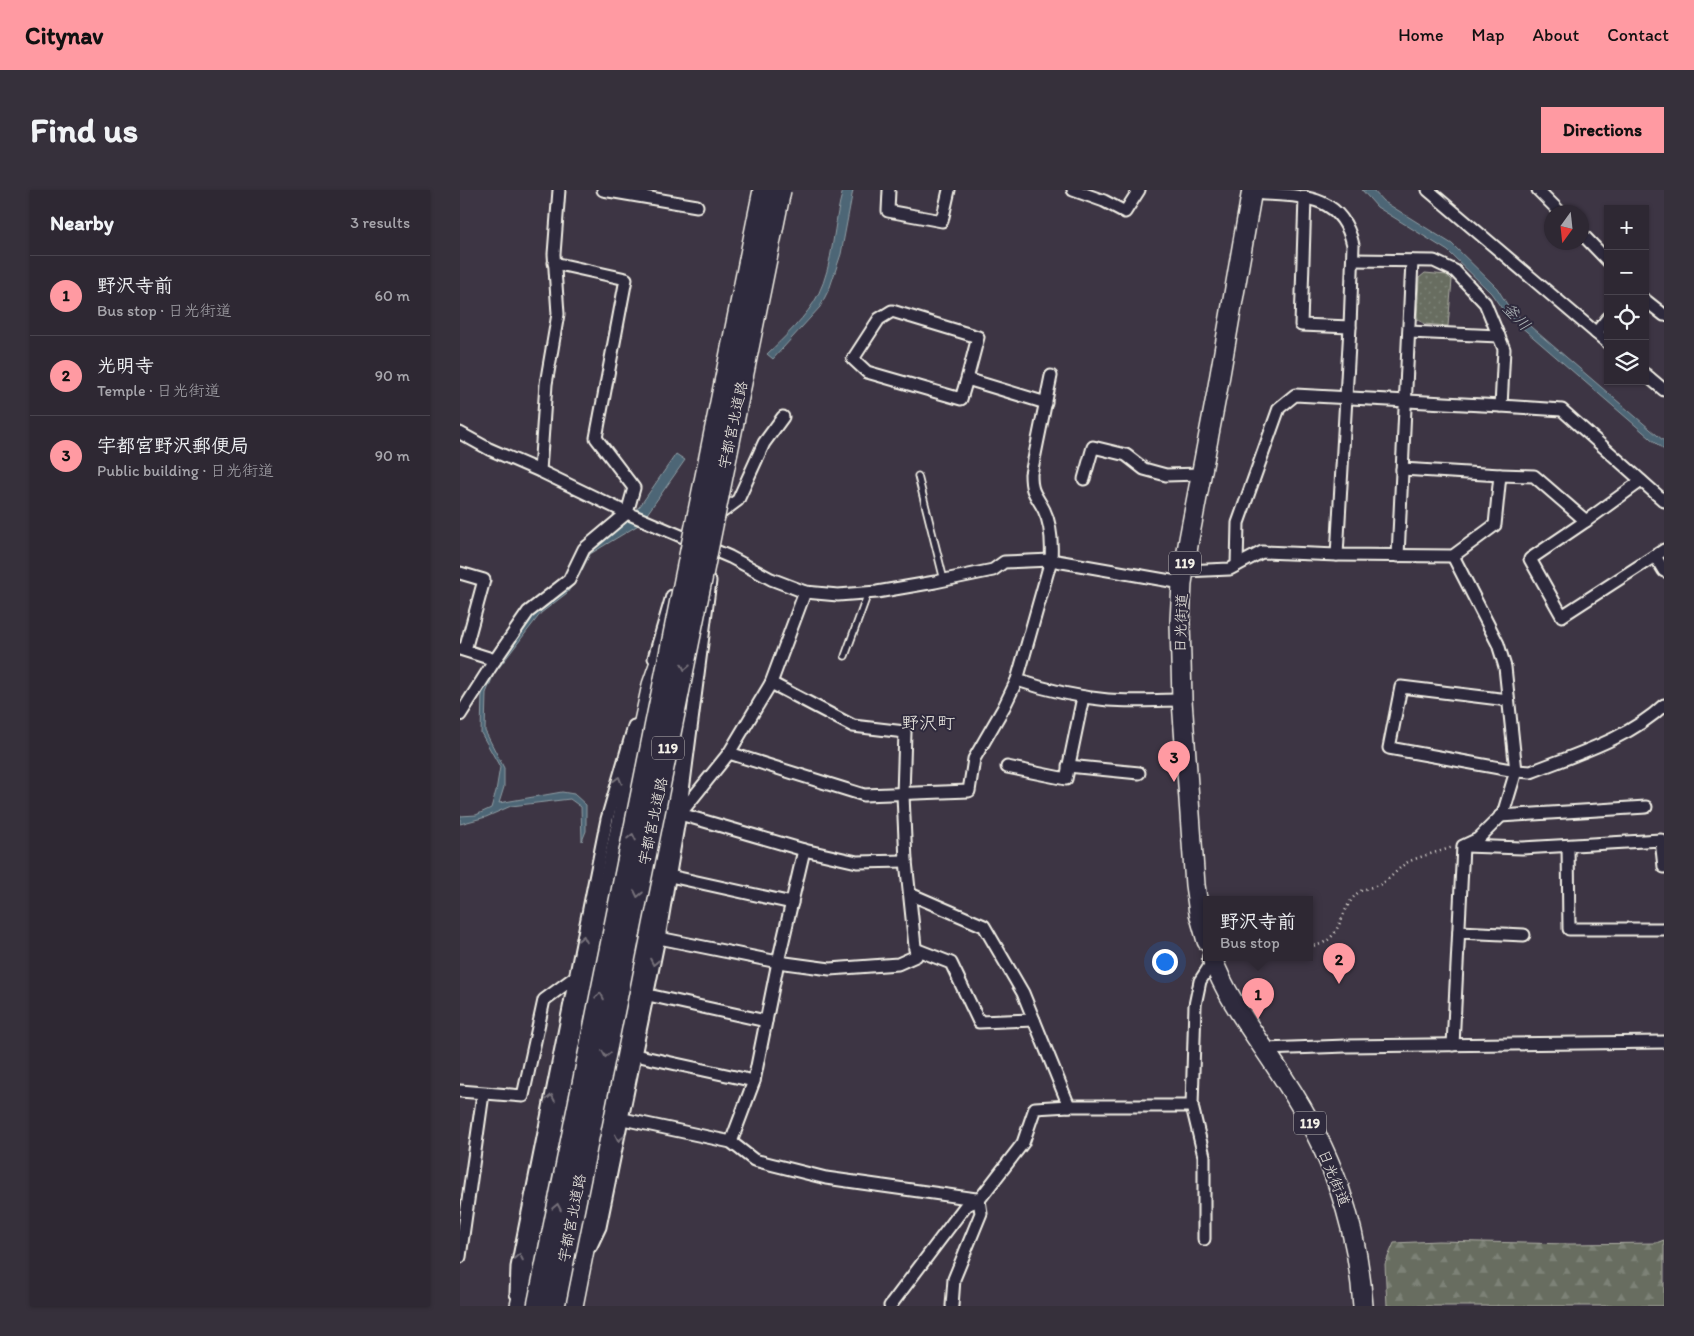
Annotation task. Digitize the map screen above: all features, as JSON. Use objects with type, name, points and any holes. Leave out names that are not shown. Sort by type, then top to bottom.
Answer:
[{"type":"highway","name":"宇都宮北道路","points":[[537,1306],[763,190]]},
{"type":"highway","name":"宇都宮北道路","points":[[555,1306],[781,190]]},
{"type":"highway","name":"日光街道","points":[[1203,927],[1195,885],[1182,700],[1180,631],[1183,577],[1251,192]]},
{"type":"highway","points":[[518,1306],[541,1212],[604,904],[652,685],[678,614]]},
{"type":"highway","points":[[574,1306],[678,771],[680,693]]},
{"type":"highway","name":"日光街道","points":[[1214,961],[1227,992],[1304,1110],[1335,1175],[1352,1225],[1359,1258],[1364,1306]]},
{"type":"street","points":[[540,471],[546,384],[558,314],[554,263],[559,190]]},
{"type":"street","points":[[603,190],[697,206]]},
{"type":"street","points":[[518,1306],[517,1267],[607,819],[669,608],[686,538],[755,190]]},
{"type":"street","points":[[582,1263],[600,1228],[648,995],[680,814],[714,550],[790,190]]},
{"type":"street","points":[[889,190],[888,211],[942,221],[949,190]]},
{"type":"street","points":[[1073,190],[1104,201],[1125,212],[1139,190]]},
{"type":"street","points":[[1428,190],[1604,340]]},
{"type":"street","points":[[1538,190],[1553,205]]},
{"type":"street","points":[[1251,192],[1305,197],[1321,201],[1332,208],[1342,220],[1350,233],[1353,245],[1337,555]]},
{"type":"street","points":[[1305,197],[1301,324],[1350,328]]},
{"type":"street","points":[[1589,241],[1604,257]]},
{"type":"street","points":[[1353,260],[1434,261],[1455,271],[1485,303],[1504,349],[1501,406]]},
{"type":"street","points":[[1398,556],[1412,261]]},
{"type":"street","points":[[460,715],[528,612],[569,580],[584,548],[627,513],[634,488],[596,438],[626,280],[554,263]]},
{"type":"street","points":[[1649,303],[1664,315]]},
{"type":"street","points":[[892,311],[978,338],[968,379],[961,399],[867,372],[854,359],[880,319],[892,311]]},
{"type":"street","points":[[1596,333],[1604,323]]},
{"type":"street","points":[[1409,332],[1499,336]]},
{"type":"street","points":[[729,753],[864,795],[969,791],[974,759],[1017,680],[1051,560],[1052,546],[1044,511],[1031,488],[1031,474],[1051,376]]},
{"type":"street","points":[[1649,377],[1664,390]]},
{"type":"street","points":[[968,379],[1046,403]]},
{"type":"street","points":[[1237,565],[1238,523],[1279,408],[1295,395],[1562,410],[1664,501]]},
{"type":"street","points":[[722,512],[738,500],[764,443],[783,417]]},
{"type":"street","points":[[460,433],[489,449],[627,513],[714,550],[771,579],[805,592],[838,595],[868,593],[944,580],[993,570],[1004,562],[1051,560],[1183,577],[1230,569],[1262,552],[1454,556],[1495,526],[1500,475]]},
{"type":"street","points":[[1084,479],[1093,447],[1126,456],[1144,469],[1166,475],[1200,474]]},
{"type":"street","points":[[1402,469],[1534,476],[1586,521]]},
{"type":"street","points":[[1641,481],[1530,559],[1562,616],[1659,553],[1664,571]]},
{"type":"street","points":[[1454,556],[1498,644],[1505,667],[1516,771],[1503,814],[1478,839],[1459,846]]},
{"type":"street","points":[[460,573],[484,580],[462,650],[495,660]]},
{"type":"street","points":[[680,814],[729,753],[771,683],[805,592]]},
{"type":"street","points":[[1017,680],[1054,692],[1082,697],[1109,700],[1182,700]]},
{"type":"street","points":[[659,938],[778,962],[830,969],[898,964],[916,956],[906,861],[903,795],[905,732],[853,726],[771,683]]},
{"type":"street","points":[[1508,700],[1401,687],[1389,748],[1516,771],[1531,772],[1617,737],[1652,716],[1664,705]]},
{"type":"street","points":[[1007,767],[1066,779],[1082,697]]},
{"type":"street","points":[[1068,766],[1139,773]]},
{"type":"street","points":[[1500,816],[1646,806]]},
{"type":"street","points":[[680,814],[804,850],[857,862],[906,861]]},
{"type":"street","points":[[1459,846],[1522,848],[1660,840],[1664,867]]},
{"type":"street","points":[[1452,1046],[1459,932],[1459,846]]},
{"type":"street","points":[[1568,846],[1569,929],[1664,929]]},
{"type":"street","points":[[730,1142],[754,1081],[778,962],[804,850]]},
{"type":"street","points":[[670,876],[792,903]]},
{"type":"street","points":[[910,894],[984,926],[1024,993],[1069,1106]]},
{"type":"street","points":[[1459,932],[1524,935]]},
{"type":"street","points":[[915,949],[952,963],[979,1022],[1034,1020]]},
{"type":"street","points":[[1204,1239],[1204,1156],[1192,1106],[1195,1005],[1200,981],[1212,961]]},
{"type":"street","points":[[460,1091],[523,1096],[544,1000],[575,977]]},
{"type":"street","points":[[648,995],[766,1021]]},
{"type":"street","points":[[1265,1049],[1346,1046],[1664,1042]]},
{"type":"street","points":[[635,1055],[754,1081]]},
{"type":"street","points":[[460,1257],[483,1094]]},
{"type":"street","points":[[890,1306],[966,1205],[979,1200],[1023,1142],[1035,1108],[1069,1106],[1192,1106]]},
{"type":"street","points":[[623,1119],[730,1142],[754,1160],[826,1178],[979,1200]]},
{"type":"street","points":[[952,1306],[954,1278],[981,1212],[979,1200]]},
{"type":"lane","points":[[918,476],[944,580]]},
{"type":"lane","points":[[845,656],[868,593]]},
{"type":"path","points":[[1313,946],[1327,942],[1334,934],[1348,906],[1359,892],[1382,884],[1409,862],[1459,846]]},
{"type":"green space","points":[[1425,273],[1447,275],[1452,280],[1448,326],[1424,324],[1417,318],[1419,278]]},
{"type":"green space","points":[[1664,1240],[1664,1306],[1387,1306],[1385,1264],[1394,1243],[1438,1241],[1569,1244],[1656,1243]]},
{"type":"water","points":[[843,190],[853,190],[841,254],[830,287],[820,307],[773,359],[767,354],[808,311],[814,303],[823,283]]},
{"type":"water","name":"釜川","points":[[1362,190],[1373,190],[1383,201],[1452,244],[1497,288],[1510,309],[1664,441],[1664,450],[1505,313],[1491,293],[1448,251],[1377,207]]},
{"type":"water","points":[[676,454],[685,460],[640,524],[590,554],[579,576],[567,593],[541,613],[494,674],[486,693],[485,731],[504,768],[504,787],[499,803],[562,792],[574,794],[586,805],[586,831],[582,841],[581,807],[570,799],[511,806],[486,817],[460,824],[460,816],[476,815],[491,808],[496,791],[500,767],[481,733],[482,692],[489,674],[531,613],[586,554],[640,506]]},
{"type":"place","name":"宇都宮野沢郵便局","points":[[1174,782]]},
{"type":"place","name":"光明寺","points":[[1339,984]]},
{"type":"place","name":"野沢寺前","points":[[1258,1019]]},
{"type":"district","name":"野沢町","points":[[928,723]]}]
